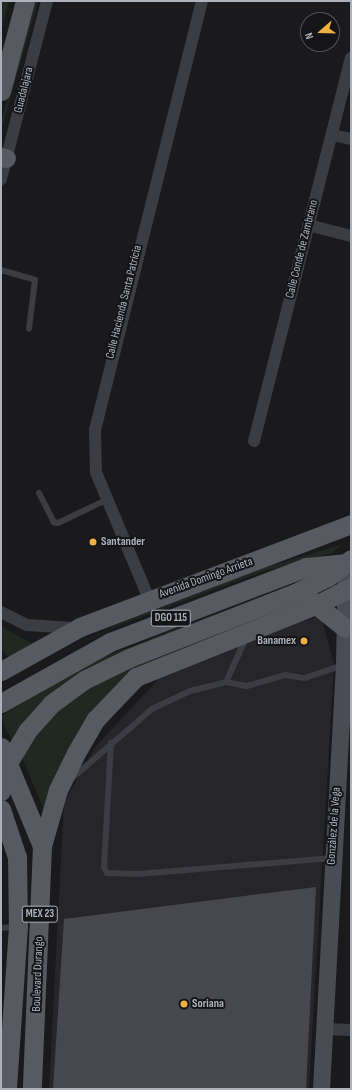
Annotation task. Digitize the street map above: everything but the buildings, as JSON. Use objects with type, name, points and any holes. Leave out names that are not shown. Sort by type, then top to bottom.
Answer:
[{"type":"main road","points":[[1,91],[25,1]]},
{"type":"main road","name":"Avenida Domingo Arrieta","points":[[4,665],[80,627],[149,599],[351,524]]},
{"type":"main road","points":[[1,791],[4,755],[51,704],[84,680],[129,658],[295,592],[328,577],[349,561]]},
{"type":"main road","name":"Avenida Domingo Arrieta","points":[[1,703],[45,676],[110,642],[306,567],[349,561]]},
{"type":"main road","points":[[264,582],[295,592],[318,604],[345,628]]},
{"type":"main road","points":[[42,846],[58,790],[96,719],[136,678],[249,630],[318,604],[348,588]]},
{"type":"main road","points":[[4,665],[45,676]]},
{"type":"main road","name":"Boulevard Durango","points":[[4,755],[42,846],[32,1089]]},
{"type":"main road","name":"Boulevard Durango","points":[[1,810],[17,857],[9,927],[5,1038],[7,1089]]},
{"type":"main road","points":[[1,838],[17,857]]},
{"type":"street","name":"Guadalajara","points":[[1,179],[4,157],[47,1]]},
{"type":"street","name":"Calle Hacienda Santa Patricia","points":[[149,599],[106,500],[96,472],[96,423],[202,1]]},
{"type":"street","name":"Calle Conde de Zambrano","points":[[254,441],[351,58]]},
{"type":"street","points":[[332,135],[351,139]]},
{"type":"street","points":[[308,225],[351,236]]},
{"type":"street","name":"González de la Vega","points":[[321,1089],[332,858],[349,561]]},
{"type":"street","points":[[1,612],[44,628],[80,627]]},
{"type":"street","points":[[325,1029],[351,1030]]},
{"type":"lane","points":[[1,270],[35,280],[29,329]]},
{"type":"lane","points":[[39,493],[54,522],[58,523],[106,500]]},
{"type":"lane","points":[[226,682],[249,630]]},
{"type":"lane","points":[[58,790],[152,709],[190,691],[226,682],[247,686],[285,674],[305,678],[344,664]]},
{"type":"lane","points":[[111,744],[104,866],[107,873],[138,874],[332,858]]},
{"type":"shaded area","points":[[1,1],[9,1],[1,31]]},
{"type":"shaded area","points":[[33,1],[38,1],[1,131],[1,122]]},
{"type":"shaded area","points":[[343,544],[332,553],[261,572],[120,625],[42,662],[119,624],[261,569]]},
{"type":"shaded area","points":[[264,595],[113,656],[12,740],[1,719],[1,716],[91,662]]},
{"type":"shaded area","points":[[298,602],[126,683],[45,812],[21,755],[54,714],[88,687],[124,668]]},
{"type":"shaded area","points":[[321,616],[334,664],[309,1089],[49,1089],[64,802],[96,746],[163,674],[288,625]]},
{"type":"shaded area","points":[[1,626],[33,644],[10,658],[1,650]]},
{"type":"place","name":"Santander","points":[[93,542]]},
{"type":"place","name":"Banamex","points":[[304,641]]},
{"type":"place","name":"Soriana","points":[[184,1004]]}]
